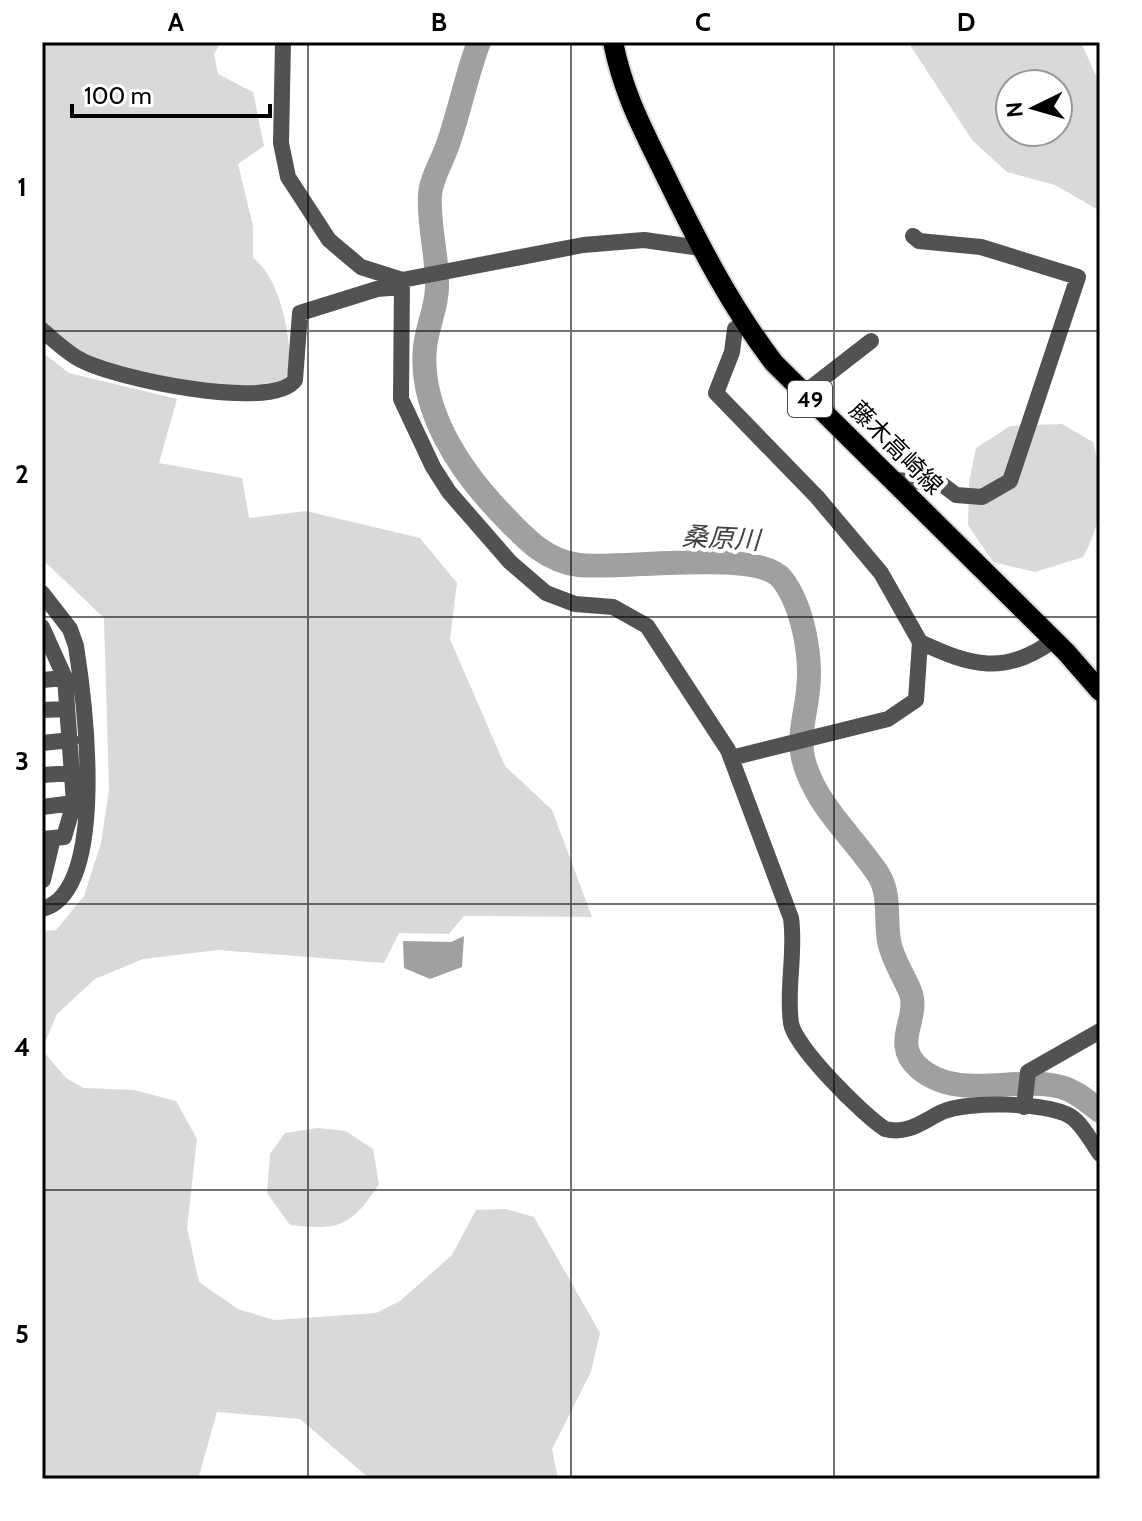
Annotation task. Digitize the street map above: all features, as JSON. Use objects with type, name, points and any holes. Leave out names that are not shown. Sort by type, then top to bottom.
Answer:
[{"type":"main road","name":"藤木高崎線","points":[[613,42],[622,87],[701,248],[745,324],[774,363],[1054,640],[1100,691]]},
{"type":"street","points":[[283,42],[281,143],[288,177],[329,240],[361,267],[402,283]]},
{"type":"street","points":[[890,480],[939,482],[956,495],[982,497],[1010,481],[1078,277],[981,247],[919,241],[913,236]]},
{"type":"street","points":[[42,330],[80,360],[130,377],[239,396],[273,394],[289,388],[295,380],[300,313],[377,289],[583,245],[644,240],[701,248]]},
{"type":"street","points":[[402,283],[401,399],[449,492],[510,562],[546,593],[575,604],[613,607],[647,626],[731,758],[791,918],[794,938],[788,995],[794,1036],[865,1113],[890,1131],[919,1126],[955,1108],[1024,1107],[1059,1111],[1073,1117],[1100,1154]]},
{"type":"street","points":[[731,758],[888,719],[916,700],[920,642],[881,573],[817,497],[716,393],[732,352],[735,329],[745,324]]},
{"type":"street","points":[[804,393],[871,341]]},
{"type":"street","points":[[42,593],[70,629],[76,646],[89,804],[84,841],[74,873],[64,893],[52,906],[42,909]]},
{"type":"street","points":[[42,627],[48,648],[65,678],[74,803],[64,837],[48,838],[43,880]]},
{"type":"street","points":[[920,642],[982,666],[1033,655],[1054,640]]},
{"type":"street","points":[[42,680],[65,678]]},
{"type":"street","points":[[42,710],[67,709]]},
{"type":"street","points":[[42,743],[71,740]]},
{"type":"street","points":[[42,775],[73,773]]},
{"type":"street","points":[[42,807],[74,803]]},
{"type":"street","points":[[1024,1107],[1028,1072],[1100,1031]]},
{"type":"shaded area","points":[[42,42],[221,42],[214,54],[218,74],[253,92],[264,146],[238,164],[253,226],[253,258],[269,277],[284,317],[290,361],[284,383],[236,389],[130,370],[85,356],[42,322]]},
{"type":"shaded area","points":[[908,42],[1081,42],[1100,85],[1100,211],[1055,185],[1007,172],[972,140]]},
{"type":"shaded area","points":[[42,352],[69,373],[177,399],[159,463],[242,478],[249,518],[306,511],[420,538],[457,583],[450,639],[505,766],[552,810],[592,917],[464,916],[449,934],[399,933],[384,963],[218,950],[143,959],[95,979],[57,1014],[42,1050],[42,931],[56,930],[84,896],[101,843],[109,790],[104,618],[42,559]]},
{"type":"shaded area","points":[[1062,424],[1093,442],[1097,457],[1100,501],[1095,529],[1083,557],[1035,572],[993,562],[968,525],[969,482],[976,448],[1010,426]]},
{"type":"shaded area","points":[[464,936],[462,967],[430,979],[404,968],[403,941],[451,942]]},
{"type":"shaded area","points":[[42,1050],[66,1078],[84,1088],[134,1090],[176,1101],[197,1139],[187,1228],[199,1282],[238,1309],[274,1320],[376,1313],[400,1301],[452,1255],[476,1210],[506,1209],[534,1217],[600,1333],[591,1372],[552,1449],[558,1479],[370,1479],[300,1419],[217,1412],[198,1479],[42,1479]]},
{"type":"shaded area","points":[[317,1128],[346,1131],[373,1149],[379,1184],[361,1209],[343,1222],[321,1227],[290,1225],[267,1193],[270,1154],[285,1133]]},
{"type":"waterway","name":"桑原川","points":[[479,42],[430,195],[437,287],[426,340],[425,370],[428,392],[444,436],[469,476],[516,529],[534,546],[566,563],[599,566],[687,562],[746,564],[768,570],[782,579],[801,617],[807,647],[809,677],[802,732],[803,758],[808,775],[825,805],[882,882],[890,948],[912,1001],[906,1040],[911,1059],[934,1078],[951,1084],[1044,1084],[1061,1087],[1077,1094],[1100,1111]]}]
